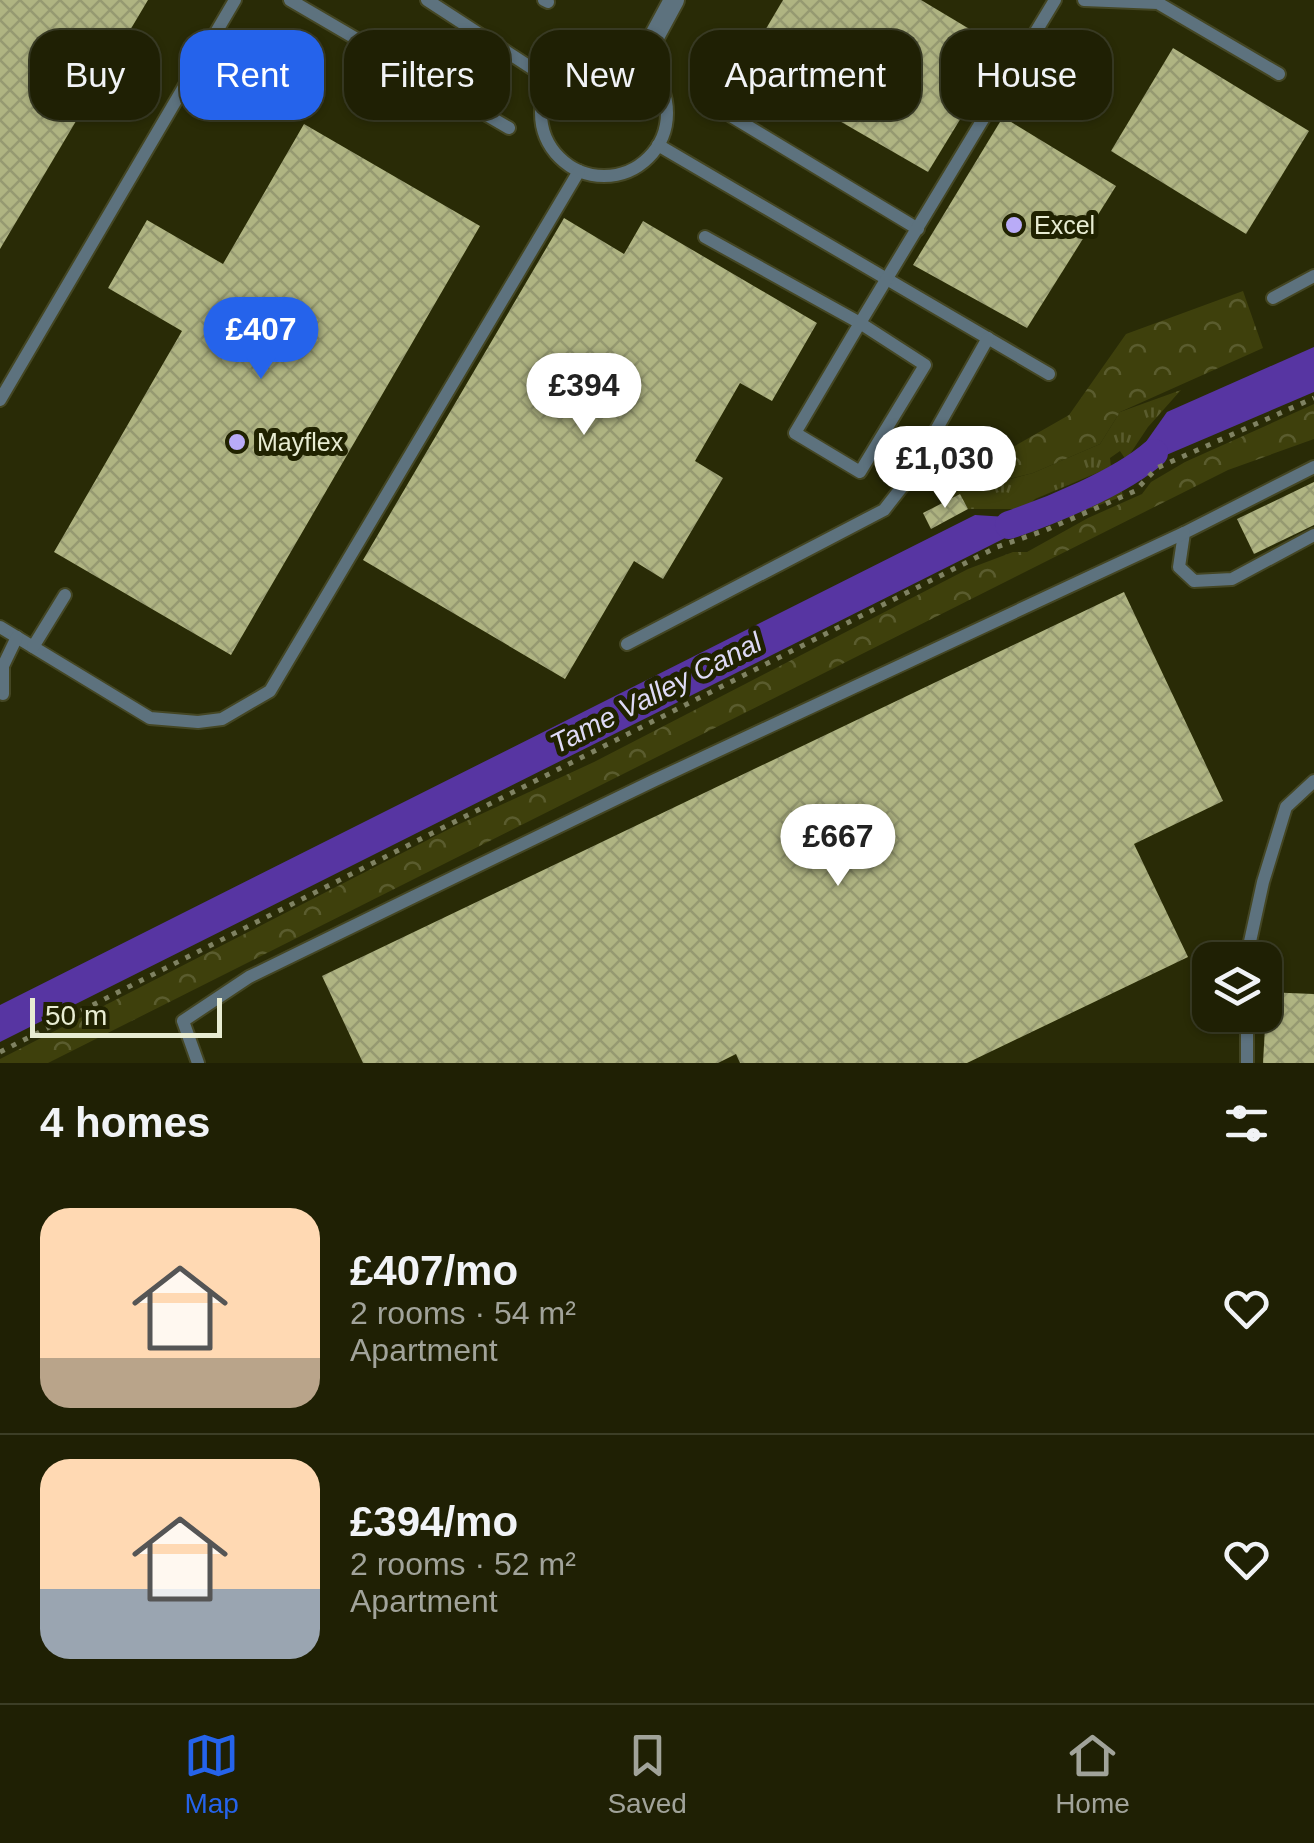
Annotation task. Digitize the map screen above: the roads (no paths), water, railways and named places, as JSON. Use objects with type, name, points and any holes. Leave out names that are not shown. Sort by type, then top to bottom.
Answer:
[{"type":"street","points":[[658,30],[674,0]]},
{"type":"lane","points":[[0,400],[235,0]]},
{"type":"lane","points":[[290,0],[509,128]]},
{"type":"lane","points":[[427,0],[530,67]]},
{"type":"lane","points":[[705,237],[860,323],[924,365],[860,472],[796,433],[860,323],[1055,0]]},
{"type":"lane","points":[[1084,0],[1158,3],[1279,74]]},
{"type":"lane","points":[[541,120],[548,142],[561,159],[579,171],[597,176],[632,170],[647,159],[658,145],[666,120]]},
{"type":"lane","points":[[738,120],[918,229]]},
{"type":"lane","points":[[658,145],[1049,374]]},
{"type":"lane","points":[[0,627],[150,718],[198,722],[222,719],[270,691],[579,171]]},
{"type":"lane","points":[[1273,298],[1314,276]]},
{"type":"lane","points":[[627,644],[884,510],[909,478],[988,338]]},
{"type":"lane","points":[[198,1063],[183,1021],[248,977],[655,780],[1184,533],[1314,467]]},
{"type":"lane","points":[[1184,533],[1179,567],[1194,580],[1232,579],[1314,535]]},
{"type":"lane","points":[[33,647],[65,595]]},
{"type":"lane","points":[[3,694],[3,666],[18,637]]},
{"type":"lane","points":[[1250,942],[1286,807],[1314,781]]},
{"type":"lane","points":[[1246,1032],[1247,1063]]},
{"type":"water","points":[[1314,347],[1314,392],[1124,473],[1167,412]]},
{"type":"water","points":[[1044,513],[1031,525],[0,1042],[0,1005],[975,515]]},
{"type":"waterway","name":"Tame Valley Canal","points":[[1009,525],[1105,485],[1154,453]]},
{"type":"place","name":"Excel","points":[[1014,225]]},
{"type":"place","name":"Mayflex","points":[[237,442]]}]
